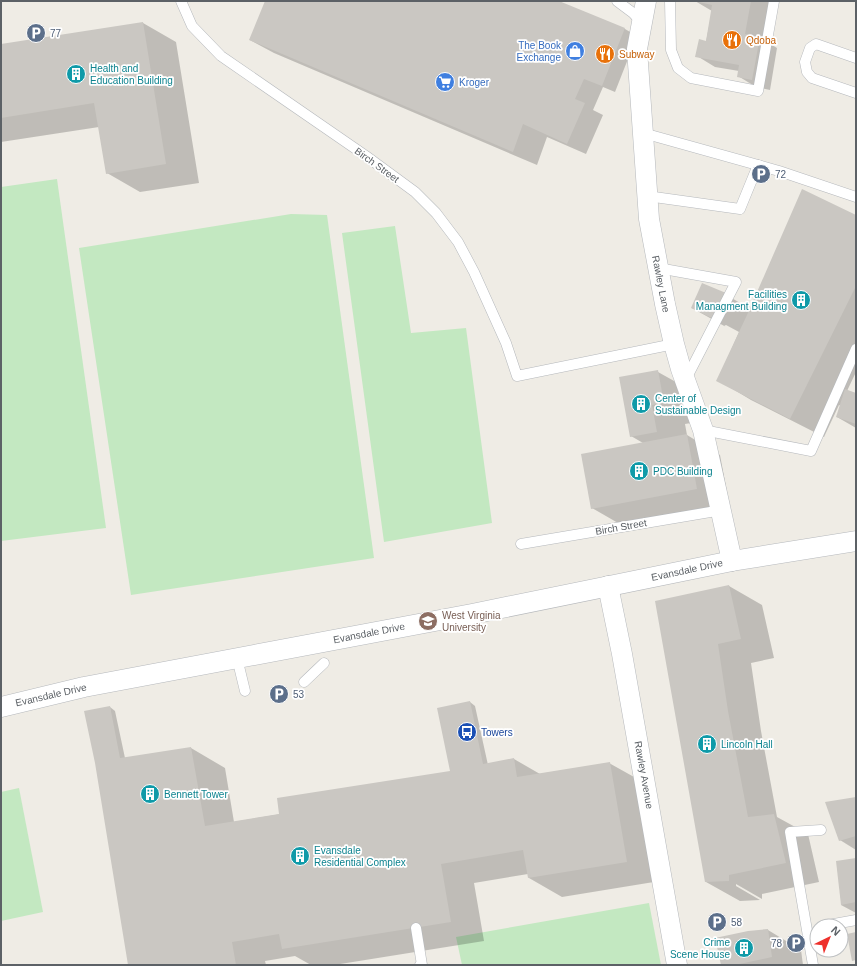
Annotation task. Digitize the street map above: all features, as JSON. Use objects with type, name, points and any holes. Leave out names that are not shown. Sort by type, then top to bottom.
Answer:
[{"type":"street","name":"Rawley Lane","points":[[646,1],[636,49],[648,219],[674,344],[685,381],[703,430],[722,510],[732,561]]},
{"type":"street","name":"Evansdale Drive","points":[[1,707],[84,687],[466,615],[732,561],[856,541]]},
{"type":"street","name":"Rawley Avenue","points":[[608,586],[622,654],[677,965]]},
{"type":"lane","name":"Birch Street","points":[[181,1],[192,26],[221,56],[366,156],[415,192],[436,213],[458,242],[474,272],[506,343],[517,376],[674,344]]},
{"type":"lane","points":[[617,1],[633,13],[642,23]]},
{"type":"lane","points":[[670,1],[671,50],[678,68],[691,78],[758,91],[774,1]]},
{"type":"lane","points":[[856,58],[816,44],[810,48],[806,62],[807,72],[812,78],[856,93]]},
{"type":"lane","points":[[643,133],[779,171],[856,198]]},
{"type":"lane","points":[[647,196],[740,209],[758,165]]},
{"type":"lane","points":[[658,268],[736,282],[685,381]]},
{"type":"lane","points":[[703,430],[811,451],[856,350]]},
{"type":"lane","name":"Birch Street","points":[[521,544],[722,510]]},
{"type":"lane","points":[[237,658],[244,691]]},
{"type":"lane","points":[[304,682],[324,662]]},
{"type":"lane","points":[[813,965],[790,832],[821,830]]},
{"type":"lane","points":[[416,928],[422,965],[420,965]]},
{"type":"green space","points":[[57,179],[106,528],[1,541],[1,187]]},
{"type":"green space","points":[[291,214],[327,215],[374,558],[131,595],[79,248]]},
{"type":"green space","points":[[395,226],[411,333],[466,328],[492,523],[384,542],[342,233]]},
{"type":"green space","points":[[19,788],[43,912],[1,921],[1,792]]},
{"type":"green space","points":[[649,903],[661,965],[462,965],[456,937]]},
{"type":"building","name":"Kroger","points":[[265,1],[559,1],[625,28],[602,86],[584,79],[575,99],[585,103],[567,144],[523,124],[513,152],[249,40]]},
{"type":"building","name":"Qdoba","points":[[694,1],[751,1],[745,34],[760,37],[752,80],[737,77],[739,65],[695,57],[699,39],[706,41],[712,5]]},
{"type":"building","name":"Health and Education Building","points":[[143,22],[166,164],[106,174],[94,103],[1,118],[1,44]]},
{"type":"building","name":"Facilities Managment Building","points":[[802,189],[856,215],[856,286],[790,419],[716,381],[747,315]]},
{"type":"building","points":[[702,283],[726,293],[714,319],[691,308]]},
{"type":"building","name":"Center of Sustainable Design","points":[[658,370],[664,403],[652,405],[657,432],[630,437],[619,377]]},
{"type":"building","points":[[845,389],[856,393],[856,424],[836,417]]},
{"type":"building","name":"PDC Building","points":[[687,434],[697,489],[591,509],[581,454]]},
{"type":"building","name":"Lincoln Hall","points":[[729,585],[741,639],[718,644],[728,711],[748,817],[774,814],[786,863],[729,875],[729,881],[705,882],[655,601]]},
{"type":"building","name":"Evansdale Residential Complex","points":[[470,701],[483,764],[514,758],[517,777],[610,762],[627,862],[528,878],[523,850],[441,864],[451,922],[282,949],[279,934],[232,942],[236,965],[128,965],[95,763],[84,711],[110,706],[120,758],[191,747],[205,826],[279,814],[277,798],[450,771],[437,708]]},
{"type":"building","points":[[856,797],[856,836],[839,841],[825,802]]},
{"type":"building","points":[[856,858],[856,902],[841,905],[836,861]]},
{"type":"building","name":"Crime Scene House","points":[[768,929],[772,957],[735,965],[721,965],[715,938],[748,931]]},
{"type":"building","points":[[856,932],[856,960],[852,961],[849,945],[849,934]]},
{"type":"place","name":"77","points":[[36,33]]},
{"type":"place","name":"Qdoba","points":[[732,40]]},
{"type":"place","name":"The Book Exchange","points":[[575,51]]},
{"type":"place","name":"Subway","points":[[605,54]]},
{"type":"place","name":"Health and Education Building","points":[[76,74]]},
{"type":"place","name":"Kroger","points":[[445,82]]},
{"type":"place","name":"72","points":[[761,174]]},
{"type":"place","name":"Facilities Managment Building","points":[[801,300]]},
{"type":"place","name":"Center of Sustainable Design","points":[[641,404]]},
{"type":"place","name":"PDC Building","points":[[639,471]]},
{"type":"place","name":"West Virginia University","points":[[428,621]]},
{"type":"place","name":"53","points":[[279,694]]},
{"type":"place","name":"Towers","points":[[467,732]]},
{"type":"place","name":"Lincoln Hall","points":[[707,744]]},
{"type":"place","name":"Bennett Tower","points":[[150,794]]},
{"type":"place","name":"Evansdale Residential Complex","points":[[300,856]]},
{"type":"place","name":"58","points":[[717,922]]},
{"type":"place","name":"78","points":[[796,943]]},
{"type":"place","name":"Crime Scene House","points":[[744,948]]}]
